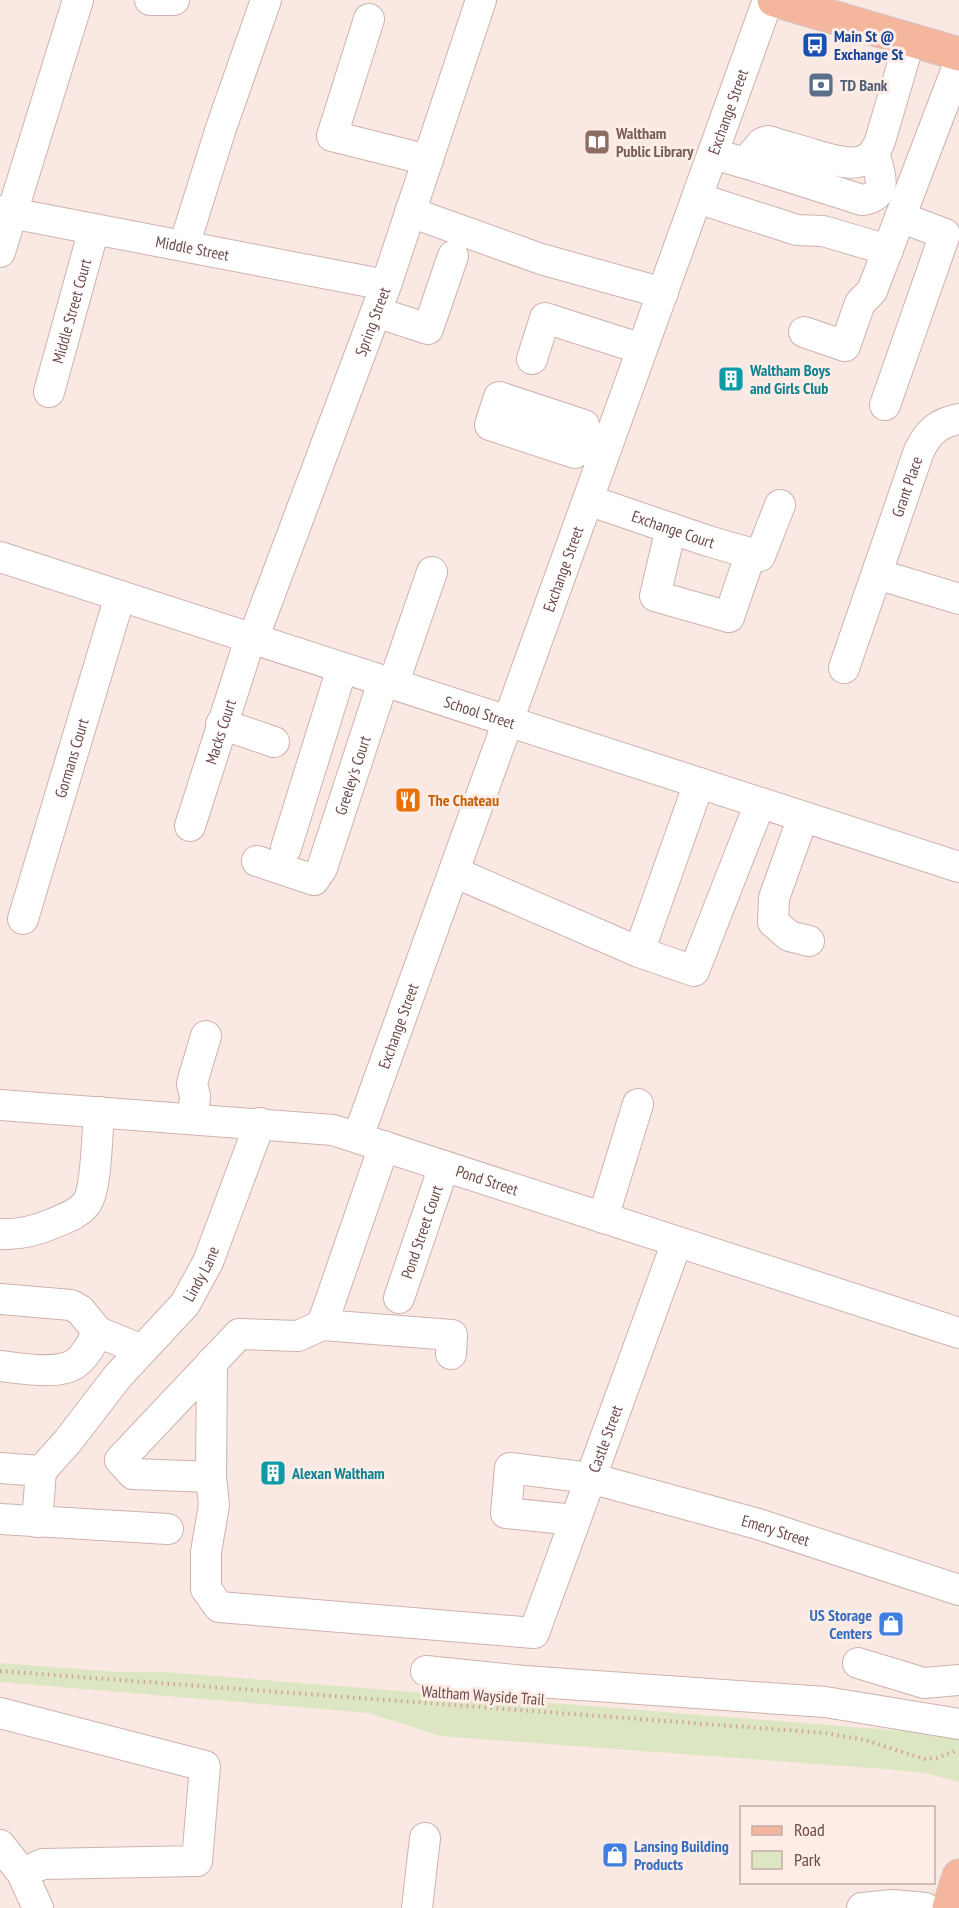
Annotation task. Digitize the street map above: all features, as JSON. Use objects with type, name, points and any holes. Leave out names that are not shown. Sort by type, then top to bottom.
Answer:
[{"type":"main road","points":[[774,0],[959,54]]},
{"type":"main road","points":[[949,1908],[959,1876]]},
{"type":"street","points":[[0,252],[6,212],[78,0]]},
{"type":"street","points":[[150,0],[174,0]]},
{"type":"street","points":[[184,246],[221,128],[267,0]]},
{"type":"street","name":"Spring Street","points":[[251,639],[386,285],[481,0]]},
{"type":"street","name":"Exchange Street","points":[[322,1325],[371,1142],[454,872],[588,500],[595,437],[642,349],[768,0]]},
{"type":"street","points":[[369,19],[332,136],[428,160]]},
{"type":"street","points":[[713,154],[745,164],[762,143],[768,141],[848,164],[862,161],[874,153],[880,141],[910,39]]},
{"type":"street","points":[[804,332],[844,346],[860,303],[872,291],[959,63]]},
{"type":"street","points":[[697,198],[797,230],[823,231],[888,250]]},
{"type":"street","name":"Middle Street","points":[[6,212],[386,285]]},
{"type":"street","points":[[410,212],[541,259],[663,293]]},
{"type":"street","points":[[885,405],[945,234],[900,217]]},
{"type":"street","name":"Middle Street Court","points":[[49,392],[94,229]]},
{"type":"street","points":[[375,312],[428,330],[453,256]]},
{"type":"street","points":[[532,359],[544,318],[642,349]]},
{"type":"street","name":"Grant Place","points":[[843,668],[919,451],[935,427],[947,421],[959,419]]},
{"type":"street","name":"Exchange Court","points":[[588,500],[755,555]]},
{"type":"street","points":[[671,528],[655,596],[729,617],[755,555],[780,505]]},
{"type":"street","name":"School Street","points":[[0,557],[959,867]]},
{"type":"street","name":"Greeley's Court","points":[[257,861],[314,880],[322,868],[388,683],[432,572]]},
{"type":"street","points":[[877,574],[959,599]]},
{"type":"street","name":"Gormans Court","points":[[23,919],[120,596]]},
{"type":"street","name":"Macks Court","points":[[190,826],[221,724],[251,639]]},
{"type":"street","points":[[286,849],[342,668]]},
{"type":"street","points":[[221,724],[274,742]]},
{"type":"street","points":[[639,952],[699,783]]},
{"type":"street","points":[[454,872],[639,952],[694,971],[760,803]]},
{"type":"street","points":[[803,817],[774,898],[773,922],[789,936],[809,941]]},
{"type":"street","points":[[193,1119],[195,1096],[192,1084],[206,1036]]},
{"type":"street","points":[[603,1218],[638,1104]]},
{"type":"street","name":"Pond Street","points":[[0,1105],[322,1128],[959,1333]]},
{"type":"street","points":[[0,1234],[26,1233],[36,1230],[71,1216],[86,1205],[93,1189],[99,1112]]},
{"type":"street","name":"Lindy Lane","points":[[41,1471],[68,1441],[100,1398],[185,1304],[203,1273],[260,1123]]},
{"type":"street","name":"Pond Street Court","points":[[399,1298],[444,1166]]},
{"type":"street","name":"Castle Street","points":[[211,1478],[214,1505],[206,1552],[206,1589],[219,1607],[534,1633],[676,1242]]},
{"type":"street","points":[[0,1299],[70,1305],[80,1310],[98,1332],[142,1350]]},
{"type":"street","points":[[212,1362],[211,1478],[134,1474],[120,1460],[212,1362],[239,1334],[298,1336],[322,1325],[452,1335],[451,1354]]},
{"type":"street","points":[[0,1366],[54,1370],[70,1367],[83,1356],[98,1332]]},
{"type":"street","name":"Emery Street","points":[[575,1520],[506,1513],[510,1467],[590,1478],[758,1524],[959,1590]]},
{"type":"street","points":[[0,1468],[41,1471],[37,1522]]},
{"type":"street","points":[[0,1519],[168,1528]]},
{"type":"street","points":[[858,1663],[924,1683],[957,1670]]},
{"type":"street","points":[[426,1671],[524,1681],[825,1702],[948,1722]]},
{"type":"street","points":[[924,1683],[948,1722]]},
{"type":"street","points":[[0,1713],[205,1766],[197,1861],[43,1864],[22,1873]]},
{"type":"street","points":[[417,1908],[425,1839]]},
{"type":"street","points":[[0,1845],[22,1873],[38,1908]]},
{"type":"street","points":[[876,1907],[905,1905],[925,1908]]},
{"type":"path","name":"Waltham Wayside Trail","points":[[0,1671],[825,1733],[865,1740],[924,1758],[937,1758],[959,1750]]},
{"type":"green space","points":[[0,1663],[118,1672],[164,1672],[902,1731],[959,1739],[959,1782],[925,1773],[885,1769],[440,1736],[369,1713],[0,1682]]},
{"type":"place","name":"Main St @ Exchange St","points":[[815,45]]},
{"type":"place","name":"TD Bank","points":[[821,85]]},
{"type":"place","name":"Waltham Public Library","points":[[597,142]]},
{"type":"place","name":"Waltham Boys and Girls Club","points":[[731,379]]},
{"type":"place","name":"The Chateau","points":[[408,800]]},
{"type":"place","name":"Alexan Waltham","points":[[273,1473]]},
{"type":"place","name":"US Storage Centers","points":[[891,1624]]},
{"type":"place","name":"Lansing Building Products","points":[[615,1855]]}]
